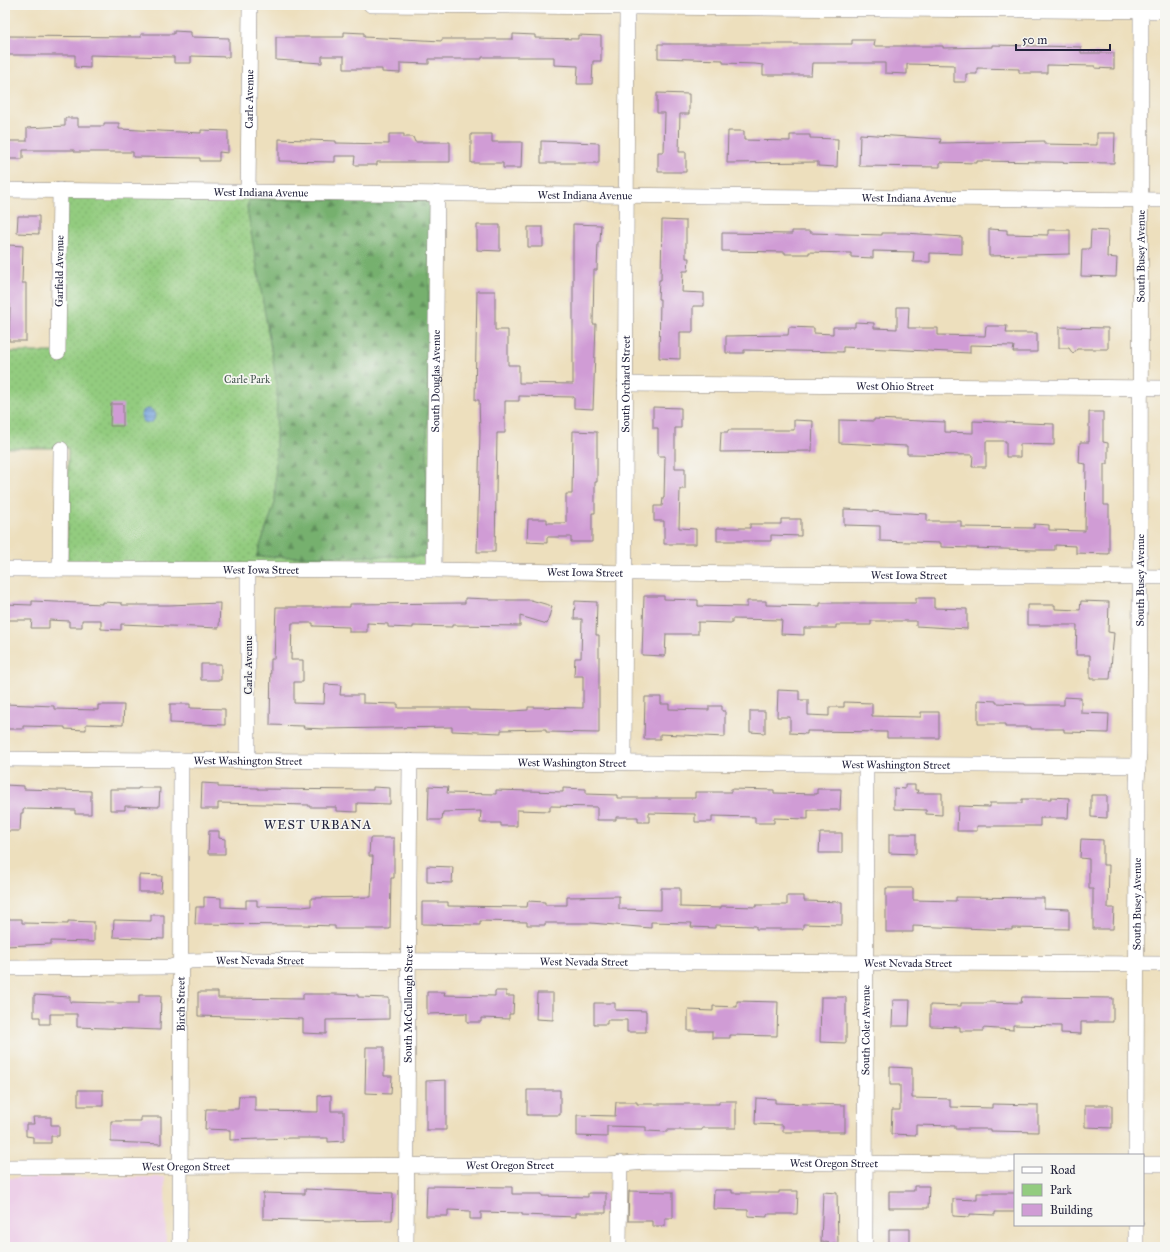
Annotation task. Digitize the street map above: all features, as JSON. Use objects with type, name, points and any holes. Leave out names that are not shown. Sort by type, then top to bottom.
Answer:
[{"type":"street","name":"Carle Avenue","points":[[248,192],[250,5]]},
{"type":"street","points":[[371,5],[1141,8],[1165,11]]},
{"type":"street","name":"South Orchard Street","points":[[624,762],[626,572],[625,384],[627,6]]},
{"type":"street","name":"South Busey Avenue","points":[[1136,1154],[1136,964],[1140,577],[1141,8]]},
{"type":"street","name":"West Indiana Avenue","points":[[5,190],[1165,200]]},
{"type":"street","name":"Garfield Avenue","points":[[58,352],[60,190]]},
{"type":"street","name":"South Douglas Avenue","points":[[434,570],[437,193]]},
{"type":"street","name":"West Ohio Street","points":[[625,384],[1165,388]]},
{"type":"street","points":[[60,569],[61,449]]},
{"type":"street","name":"West Iowa Street","points":[[5,569],[434,570],[1165,577]]},
{"type":"street","name":"Carle Avenue","points":[[248,570],[248,761]]},
{"type":"street","name":"West Washington Street","points":[[5,759],[1138,766]]},
{"type":"street","name":"Birch Street","points":[[180,1247],[181,760]]},
{"type":"street","name":"South McCullough Street","points":[[406,1247],[410,762]]},
{"type":"street","name":"South Coler Avenue","points":[[866,764],[866,1247]]},
{"type":"street","name":"West Nevada Street","points":[[5,968],[171,967],[190,962],[226,960],[1165,964]]},
{"type":"street","name":"West Oregon Street","points":[[5,1167],[620,1164],[648,1162],[1014,1164]]},
{"type":"street","points":[[619,1247],[620,1164]]},
{"type":"street","points":[[1144,1164],[1165,1164]]},
{"type":"street","points":[[1136,1226],[1136,1247]]},
{"type":"shaded area","points":[[165,1177],[166,1247],[5,1247],[5,1178]]},
{"type":"green space","name":"Carle Park","points":[[60,190],[437,193],[434,570],[67,563],[68,448],[5,448],[5,352],[58,352]]},
{"type":"green space","points":[[249,199],[430,200],[426,556],[256,557],[275,503],[277,385],[247,208]]},
{"type":"water","points":[[145,409],[151,409],[155,413],[155,419],[151,423],[145,423],[141,419],[141,413]]},
{"type":"building","points":[[174,31],[191,32],[191,37],[229,38],[229,57],[191,56],[191,63],[174,63],[174,57],[90,55],[90,68],[75,67],[75,55],[5,55],[5,36],[141,37],[141,34],[174,34]]},
{"type":"building","points":[[344,32],[364,33],[364,37],[442,41],[442,39],[513,39],[513,34],[535,35],[535,38],[578,39],[578,35],[601,36],[601,61],[593,61],[592,84],[577,84],[578,66],[554,65],[554,57],[429,59],[429,64],[400,63],[400,73],[382,72],[382,69],[344,69],[344,56],[322,56],[322,63],[276,60],[276,37],[344,37]]},
{"type":"building","points":[[852,40],[875,40],[874,46],[943,46],[943,48],[992,47],[992,45],[1081,47],[1081,53],[1114,53],[1114,69],[1095,68],[1095,66],[1047,65],[1047,73],[1019,73],[1019,69],[977,68],[977,74],[966,74],[966,82],[954,82],[954,65],[907,64],[907,74],[885,73],[885,63],[812,63],[811,75],[763,75],[763,65],[723,63],[723,60],[658,58],[658,44],[852,44]]},
{"type":"building","points":[[657,93],[689,94],[689,114],[680,114],[679,152],[686,152],[686,172],[658,172],[658,152],[664,152],[665,113],[657,113]]},
{"type":"building","points":[[65,118],[78,118],[78,126],[104,126],[104,123],[119,123],[119,129],[201,133],[201,130],[228,131],[228,153],[219,152],[219,161],[200,161],[200,158],[133,157],[133,152],[23,150],[23,159],[5,159],[5,141],[27,141],[27,128],[65,126]]},
{"type":"building","points":[[728,131],[744,131],[744,140],[790,141],[790,135],[810,135],[810,138],[838,139],[837,167],[818,166],[818,162],[727,163]]},
{"type":"building","points":[[1097,133],[1115,133],[1114,163],[977,161],[977,163],[940,162],[940,167],[859,166],[860,134],[941,139],[940,143],[1044,141],[1044,144],[1097,145]]},
{"type":"building","points":[[389,134],[404,134],[404,137],[413,137],[415,142],[450,142],[450,162],[377,162],[377,165],[354,165],[355,156],[335,156],[335,162],[279,161],[279,139],[336,141],[336,143],[389,144]]},
{"type":"building","points":[[471,134],[492,134],[492,142],[522,142],[521,168],[503,168],[503,163],[471,163]]},
{"type":"building","points":[[541,141],[599,143],[599,163],[541,163]]},
{"type":"building","points":[[18,216],[39,216],[39,234],[17,233]]},
{"type":"building","points":[[662,220],[686,221],[686,258],[689,258],[688,271],[683,271],[682,292],[704,293],[704,306],[693,306],[693,332],[680,332],[680,359],[659,358],[660,299],[658,299],[659,280],[661,280]]},
{"type":"building","points":[[573,224],[601,225],[600,242],[598,242],[597,270],[594,270],[593,324],[596,324],[593,409],[574,408],[574,397],[519,396],[519,401],[505,401],[505,433],[497,433],[495,552],[477,552],[480,432],[479,400],[475,400],[477,291],[495,291],[495,330],[508,330],[508,365],[519,365],[519,383],[573,384]]},
{"type":"building","points":[[477,225],[500,225],[500,251],[477,250]]},
{"type":"building","points":[[528,227],[543,227],[543,247],[528,247]]},
{"type":"building","points":[[989,229],[1007,230],[1007,234],[1048,235],[1048,230],[1070,230],[1070,254],[989,256]]},
{"type":"building","points":[[1091,230],[1108,231],[1107,257],[1117,258],[1116,277],[1081,276],[1082,249],[1090,249]]},
{"type":"building","points":[[792,231],[882,235],[882,233],[906,233],[962,237],[962,254],[930,253],[930,262],[913,262],[914,252],[873,251],[873,258],[851,257],[851,253],[809,252],[809,254],[785,254],[785,252],[722,251],[722,233],[792,234]]},
{"type":"building","points":[[9,245],[23,246],[22,283],[26,283],[26,341],[9,341],[10,304],[8,304],[8,296],[5,296],[5,254],[8,254]]},
{"type":"building","points":[[897,307],[909,307],[908,328],[938,328],[938,335],[985,336],[986,326],[1007,326],[1006,333],[1037,333],[1037,352],[1013,352],[1014,346],[970,345],[970,353],[843,347],[843,352],[744,350],[744,353],[726,353],[726,336],[788,335],[789,327],[814,328],[814,333],[833,334],[833,327],[855,327],[855,322],[874,323],[874,328],[897,329]]},
{"type":"building","points":[[1059,327],[1108,328],[1108,349],[1077,349],[1073,354],[1069,348],[1059,348]]},
{"type":"building","points":[[111,404],[123,404],[123,426],[110,426]]},
{"type":"building","points":[[653,407],[681,408],[681,428],[675,428],[675,468],[685,468],[685,489],[680,489],[679,528],[696,529],[696,544],[664,544],[664,521],[654,521],[654,506],[662,506],[664,498],[665,456],[658,456],[658,428],[653,428]]},
{"type":"building","points":[[1089,412],[1103,412],[1103,442],[1108,443],[1108,464],[1104,464],[1104,505],[1109,505],[1109,554],[1076,553],[1076,546],[1055,545],[1055,550],[1034,550],[941,547],[941,543],[880,541],[880,526],[844,525],[844,509],[927,514],[927,521],[961,521],[961,527],[1034,528],[1034,524],[1049,525],[1049,530],[1085,531],[1086,464],[1079,463],[1080,442],[1089,442]]},
{"type":"building","points":[[874,419],[945,422],[945,432],[973,433],[973,421],[1054,424],[1054,445],[1020,444],[1020,457],[1006,457],[1006,441],[986,441],[986,467],[972,467],[973,455],[907,454],[907,446],[839,443],[839,420],[874,421]]},
{"type":"building","points":[[794,420],[813,421],[812,451],[720,452],[721,432],[728,432],[728,430],[794,430]]},
{"type":"building","points":[[573,431],[597,432],[597,482],[595,482],[595,513],[592,513],[592,542],[571,542],[571,537],[547,537],[547,543],[527,542],[528,519],[547,519],[547,523],[566,523],[566,494],[572,494]]},
{"type":"building","points":[[781,519],[801,519],[801,536],[771,535],[771,541],[717,541],[717,528],[750,528],[750,524],[781,524]]},
{"type":"building","points":[[644,596],[664,596],[664,599],[698,600],[698,606],[747,607],[747,601],[766,601],[766,605],[820,606],[820,603],[916,603],[916,598],[934,598],[934,608],[967,609],[967,629],[916,626],[916,621],[871,621],[871,625],[836,625],[836,628],[804,628],[804,635],[781,634],[782,620],[732,619],[732,623],[698,622],[698,634],[666,634],[665,656],[642,655]]},
{"type":"building","points":[[465,598],[489,600],[531,600],[552,606],[547,624],[520,616],[520,626],[452,625],[452,627],[413,626],[413,628],[388,627],[388,624],[367,623],[367,632],[349,632],[349,627],[313,626],[313,623],[292,623],[291,660],[303,660],[303,682],[294,682],[294,703],[324,704],[325,684],[341,685],[340,695],[363,695],[363,703],[398,704],[398,708],[469,708],[469,710],[511,711],[528,710],[528,707],[583,708],[583,676],[574,676],[575,658],[581,658],[582,619],[574,619],[575,601],[597,602],[596,635],[599,635],[599,733],[546,732],[546,729],[501,730],[501,733],[452,731],[452,727],[324,729],[303,728],[304,726],[270,725],[271,659],[274,659],[276,607],[350,607],[350,604],[465,603]]},
{"type":"building","points":[[32,601],[102,604],[102,602],[122,603],[122,605],[220,603],[219,628],[121,624],[121,630],[101,629],[101,620],[82,620],[82,627],[69,627],[69,621],[49,620],[49,628],[31,628],[32,620],[5,620],[5,604],[32,605]]},
{"type":"building","points":[[1081,601],[1109,602],[1108,632],[1114,633],[1110,679],[1090,679],[1090,655],[1076,655],[1077,625],[1027,625],[1027,605],[1055,605],[1055,609],[1080,610]]},
{"type":"building","points":[[201,664],[221,664],[221,680],[201,680]]},
{"type":"building","points":[[778,690],[799,691],[799,700],[808,700],[808,715],[829,716],[829,707],[844,707],[844,702],[872,703],[872,716],[921,717],[921,712],[939,712],[939,738],[887,738],[887,732],[807,731],[807,734],[790,733],[790,717],[777,717]]},
{"type":"building","points":[[645,697],[661,697],[661,704],[669,704],[669,709],[709,710],[709,706],[722,706],[722,711],[725,711],[725,737],[660,734],[660,739],[644,739]]},
{"type":"building","points":[[1064,697],[1081,698],[1081,713],[1109,714],[1108,733],[1064,732],[1064,729],[1031,729],[1031,727],[1005,727],[1005,724],[978,724],[978,700],[1025,705],[1064,705]]},
{"type":"building","points":[[5,704],[54,706],[54,709],[98,710],[98,705],[124,705],[123,725],[86,724],[86,730],[65,729],[65,727],[23,726],[23,729],[5,729]]},
{"type":"building","points":[[170,704],[190,704],[190,708],[225,709],[225,725],[170,723]]},
{"type":"building","points":[[750,711],[765,711],[765,733],[750,732]]},
{"type":"building","points":[[202,783],[218,784],[218,787],[258,789],[373,790],[373,787],[390,788],[390,804],[357,803],[357,812],[336,811],[336,807],[309,807],[309,805],[218,803],[218,809],[201,809]]},
{"type":"building","points":[[5,785],[24,786],[24,789],[91,791],[91,814],[75,814],[75,810],[23,809],[23,813],[21,813],[20,831],[5,831]]},
{"type":"building","points":[[905,785],[915,785],[915,790],[918,790],[917,793],[942,793],[942,815],[926,814],[926,810],[894,809],[894,788],[905,789]]},
{"type":"building","points":[[429,786],[448,787],[447,793],[496,794],[496,790],[563,792],[563,788],[586,789],[586,794],[617,795],[617,798],[695,798],[695,792],[731,792],[731,789],[774,790],[774,793],[817,794],[817,789],[841,789],[840,810],[808,810],[808,819],[774,818],[774,823],[755,823],[755,817],[712,816],[712,822],[695,822],[695,814],[649,813],[649,822],[638,822],[638,817],[616,817],[616,820],[597,820],[597,807],[550,806],[550,811],[517,810],[517,826],[501,826],[501,823],[480,823],[481,811],[443,812],[442,820],[428,820]]},
{"type":"building","points":[[160,788],[159,807],[125,806],[125,810],[110,810],[110,789]]},
{"type":"building","points":[[1091,795],[1107,795],[1107,818],[1091,817]]},
{"type":"building","points":[[1051,797],[1069,798],[1068,818],[1040,818],[1040,826],[977,826],[977,831],[957,831],[958,806],[990,807],[990,803],[1022,803],[1022,799],[1051,799]]},
{"type":"building","points":[[209,831],[219,831],[219,838],[225,839],[225,854],[208,854]]},
{"type":"building","points":[[820,833],[842,833],[842,853],[819,853]]},
{"type":"building","points":[[889,834],[916,834],[916,854],[889,853]]},
{"type":"building","points":[[370,838],[394,838],[394,878],[391,878],[390,929],[335,929],[335,926],[302,925],[195,924],[196,907],[204,907],[204,897],[221,898],[221,907],[246,908],[246,900],[257,900],[257,906],[302,907],[311,906],[311,898],[371,897],[373,856],[369,856]]},
{"type":"building","points":[[1081,839],[1103,840],[1103,865],[1109,865],[1108,908],[1114,908],[1113,929],[1093,929],[1093,889],[1089,889],[1089,859],[1080,858]]},
{"type":"building","points":[[427,866],[453,867],[452,883],[427,882]]},
{"type":"building","points":[[139,875],[162,876],[161,892],[139,892]]},
{"type":"building","points":[[661,888],[680,888],[680,907],[721,908],[721,906],[756,907],[756,905],[787,905],[787,896],[804,896],[804,901],[842,902],[842,925],[803,924],[803,929],[756,929],[756,926],[715,925],[715,928],[691,927],[692,923],[651,922],[651,928],[591,923],[545,923],[545,925],[527,925],[527,922],[480,921],[480,925],[422,924],[422,902],[448,902],[448,906],[527,907],[528,901],[545,902],[545,905],[567,905],[567,897],[619,896],[619,909],[661,910]]},
{"type":"building","points":[[886,888],[913,888],[913,900],[956,901],[956,897],[1044,898],[1044,908],[1069,909],[1069,929],[1012,928],[1012,930],[913,926],[913,932],[886,932]]},
{"type":"building","points":[[151,915],[164,915],[164,939],[113,937],[114,920],[151,921]]},
{"type":"building","points":[[6,919],[22,919],[22,923],[68,924],[68,921],[94,922],[94,942],[51,941],[51,944],[5,946]]},
{"type":"building","points":[[495,991],[506,991],[506,996],[514,996],[513,1014],[509,1014],[509,1019],[481,1018],[481,1022],[467,1022],[467,1013],[427,1014],[427,992],[445,992],[444,995],[495,996]]},
{"type":"building","points":[[198,992],[218,992],[218,998],[303,999],[303,994],[336,994],[358,995],[358,997],[389,998],[389,1019],[326,1020],[326,1034],[303,1033],[303,1019],[198,1016]]},
{"type":"building","points":[[537,993],[553,993],[553,1020],[536,1019]]},
{"type":"building","points":[[34,995],[70,997],[70,1002],[139,1003],[139,995],[161,995],[160,1030],[77,1027],[77,1014],[50,1014],[50,1024],[40,1024],[40,1017],[34,1017]]},
{"type":"building","points":[[821,997],[846,997],[846,1043],[820,1042]]},
{"type":"building","points":[[1022,997],[1113,998],[1113,1022],[1081,1022],[1081,1034],[1061,1033],[1061,1026],[1013,1025],[1013,1030],[983,1028],[983,1031],[960,1031],[960,1027],[930,1026],[930,1005],[961,1006],[961,1003],[987,1002],[1021,1003]]},
{"type":"building","points":[[893,1000],[910,1000],[909,1026],[892,1026]]},
{"type":"building","points":[[737,1001],[778,1002],[777,1036],[730,1035],[730,1038],[712,1038],[712,1031],[688,1031],[688,1010],[713,1011],[713,1006],[737,1007]]},
{"type":"building","points":[[594,1003],[615,1003],[615,1010],[646,1011],[646,1032],[627,1032],[627,1020],[607,1020],[607,1024],[594,1024]]},
{"type":"building","points":[[366,1047],[384,1047],[384,1076],[392,1076],[391,1094],[365,1093]]},
{"type":"building","points":[[890,1067],[912,1068],[912,1098],[950,1099],[950,1107],[992,1108],[992,1104],[1038,1105],[1038,1132],[991,1131],[991,1129],[955,1129],[955,1126],[916,1125],[916,1135],[891,1134],[892,1110],[900,1110],[900,1085],[890,1085]]},
{"type":"building","points":[[446,1080],[446,1130],[426,1130],[426,1081]]},
{"type":"building","points":[[78,1090],[103,1090],[103,1106],[78,1106]]},
{"type":"building","points":[[527,1090],[560,1090],[560,1115],[527,1115]]},
{"type":"building","points":[[331,1095],[331,1111],[344,1111],[344,1141],[328,1142],[328,1138],[230,1140],[230,1130],[205,1129],[206,1109],[238,1109],[239,1096],[255,1096],[255,1111],[318,1112],[318,1096]]},
{"type":"building","points":[[756,1098],[775,1099],[775,1103],[845,1105],[845,1132],[783,1132],[783,1125],[755,1124]]},
{"type":"building","points":[[719,1101],[736,1101],[736,1128],[667,1130],[667,1132],[646,1131],[646,1127],[607,1126],[607,1137],[577,1136],[577,1115],[615,1116],[616,1102],[637,1102],[637,1104],[719,1104]]},
{"type":"building","points":[[1085,1105],[1112,1105],[1112,1128],[1085,1127]]},
{"type":"building","points":[[33,1117],[51,1117],[51,1125],[59,1125],[59,1136],[51,1136],[51,1143],[33,1143],[33,1137],[26,1136],[26,1124],[34,1124]]},
{"type":"building","points":[[141,1117],[161,1117],[161,1144],[111,1142],[111,1121],[141,1121]]},
{"type":"building","points":[[427,1186],[512,1187],[512,1194],[542,1194],[542,1196],[588,1197],[588,1193],[606,1193],[606,1213],[576,1213],[576,1217],[481,1212],[481,1219],[470,1219],[470,1211],[448,1210],[448,1216],[426,1216]]},
{"type":"building","points":[[914,1186],[929,1186],[928,1208],[889,1208],[889,1191],[914,1191]]},
{"type":"building","points":[[305,1189],[393,1193],[392,1220],[334,1221],[263,1219],[263,1193],[305,1194]]},
{"type":"building","points":[[714,1190],[732,1190],[732,1193],[779,1193],[779,1191],[798,1191],[797,1214],[767,1214],[767,1217],[748,1216],[748,1210],[713,1209]]},
{"type":"building","points":[[629,1191],[673,1192],[673,1218],[665,1218],[665,1226],[652,1226],[652,1221],[628,1221]]},
{"type":"building","points":[[823,1192],[837,1193],[838,1243],[821,1242]]},
{"type":"building","points":[[977,1193],[1014,1193],[1014,1212],[995,1212],[995,1215],[970,1214],[970,1217],[953,1216],[953,1199],[977,1200]]},
{"type":"building","points":[[889,1229],[910,1229],[910,1246],[889,1246]]},
{"type":"district","name":"WEST URBANA","points":[[318,825]]}]
